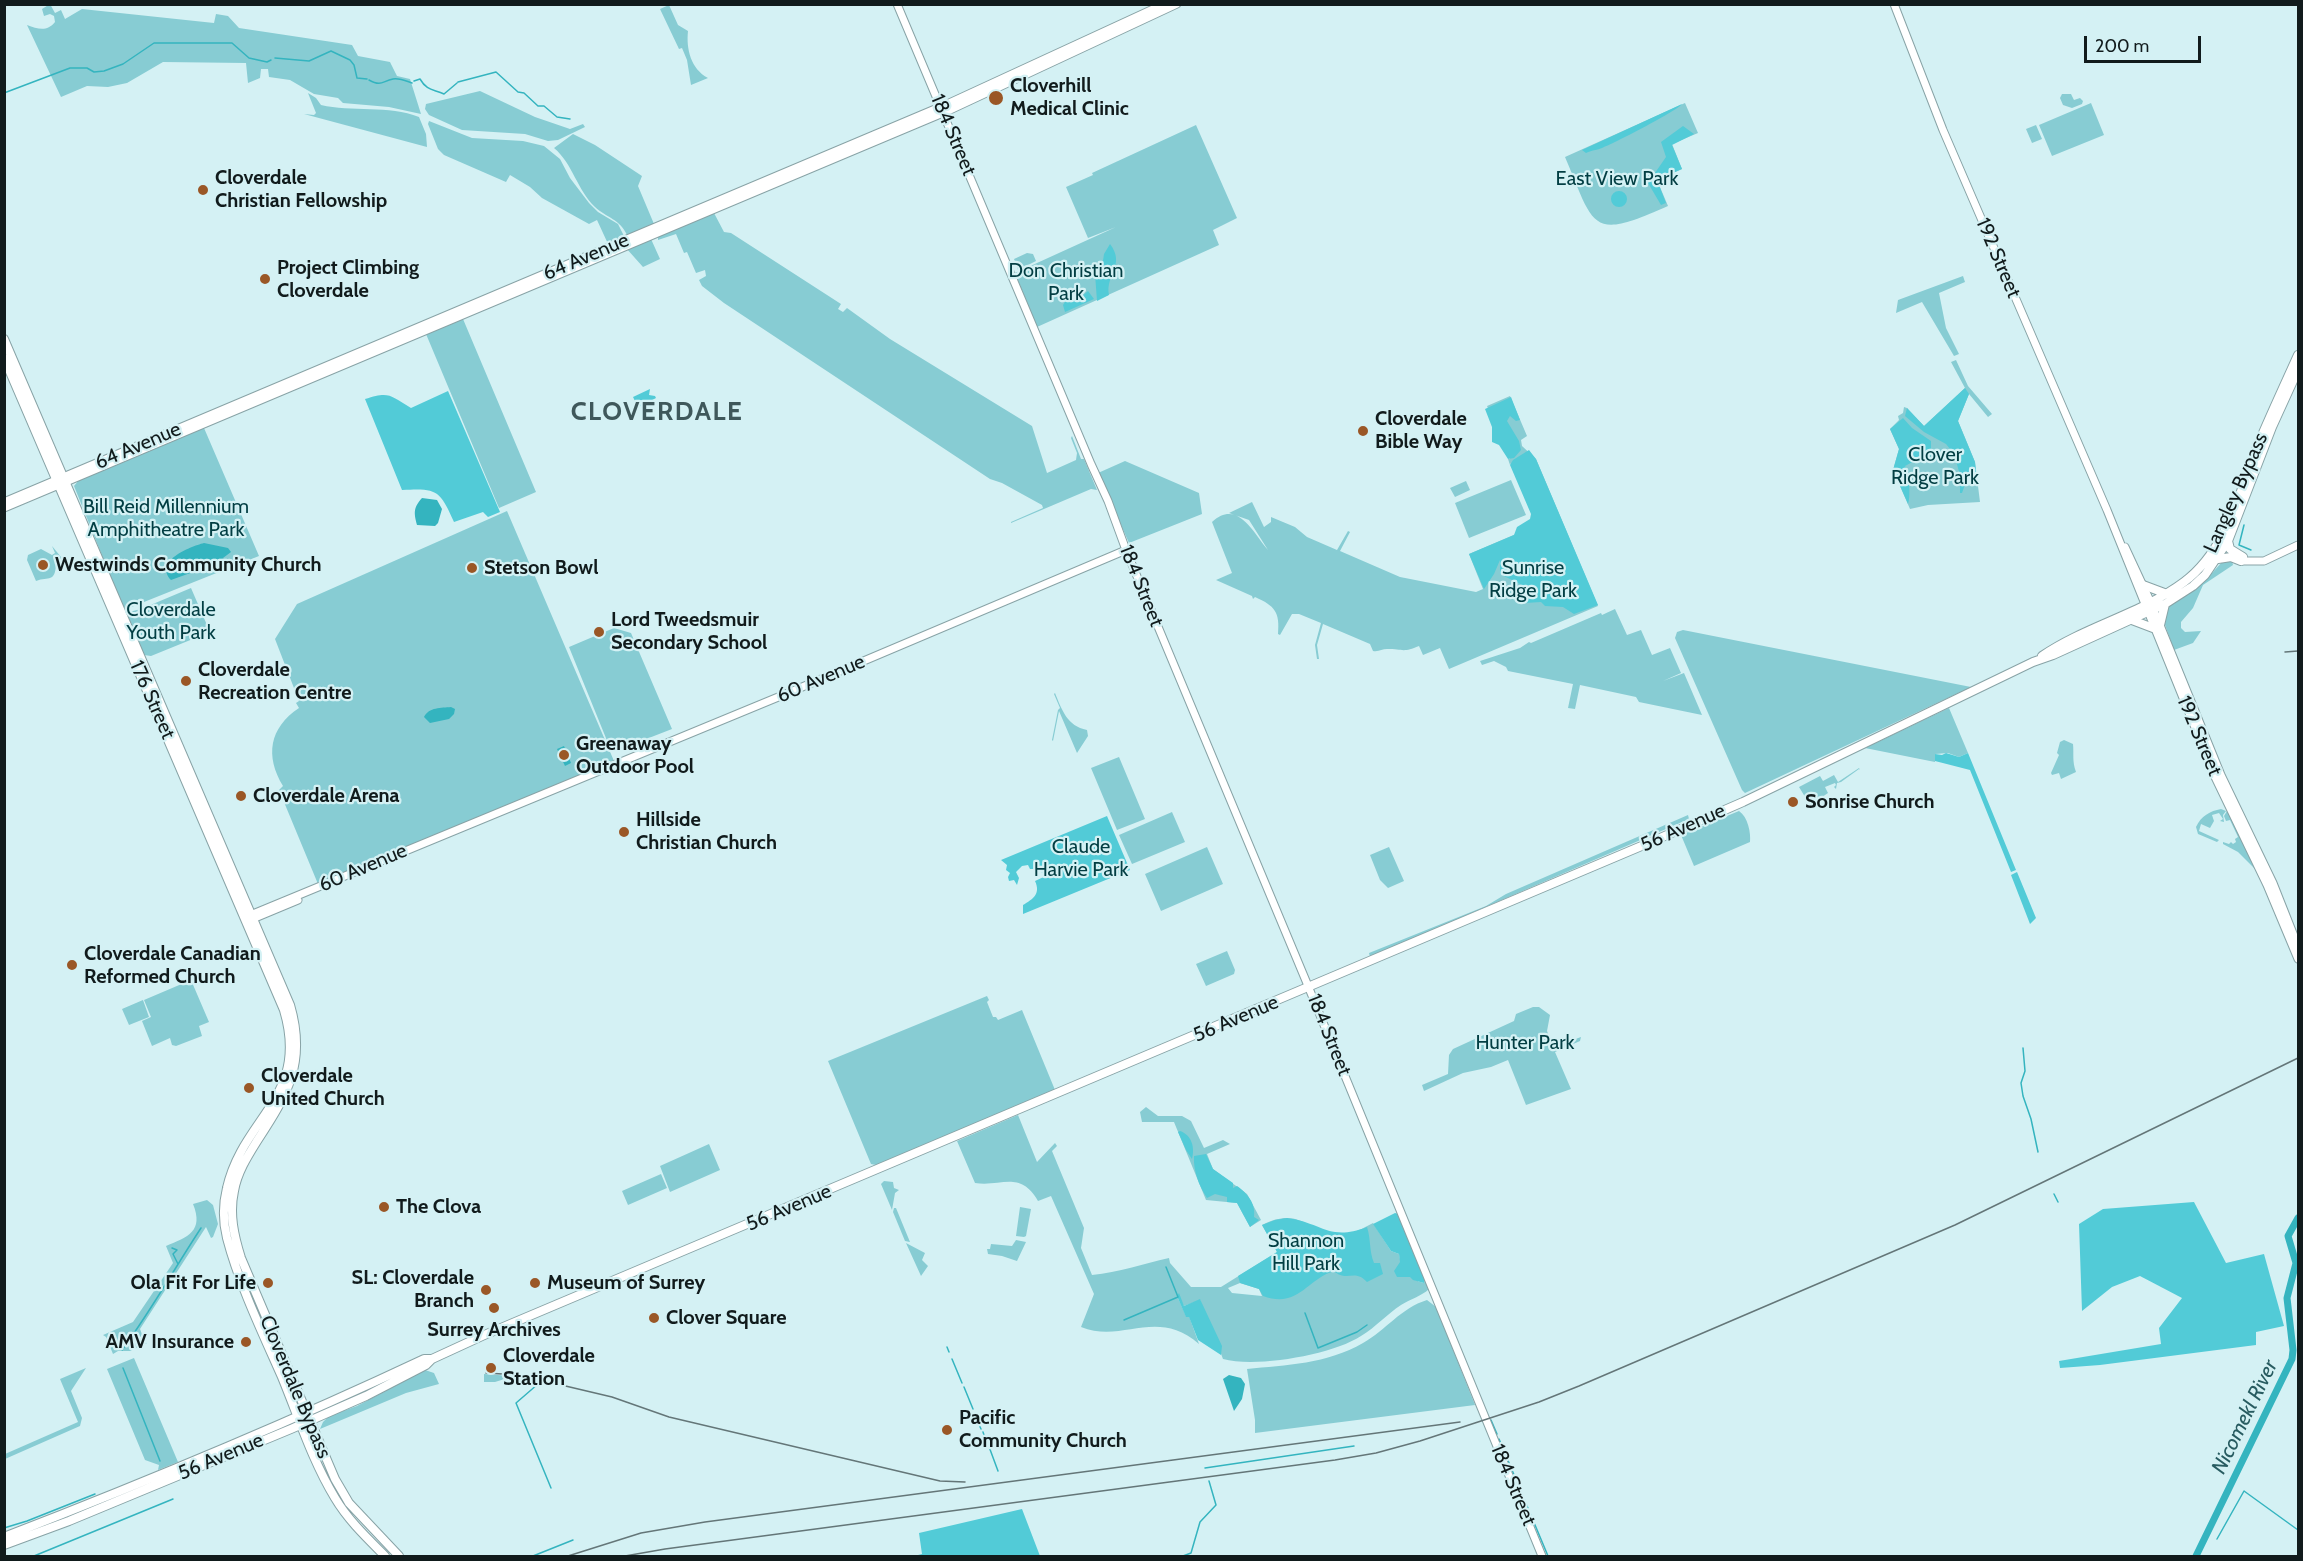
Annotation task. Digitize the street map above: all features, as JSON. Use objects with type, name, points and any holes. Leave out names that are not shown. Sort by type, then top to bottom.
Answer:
[{"type":"highway","points":[[4,339],[61,482]]},
{"type":"highway","name":"Langley Bypass","points":[[2149,608],[2192,576],[2215,548],[2298,355]]},
{"type":"highway","points":[[4,358],[61,482],[250,918]]},
{"type":"highway","name":"Langley Bypass","points":[[2149,608],[2165,604],[2193,586],[2218,559],[2228,541],[2272,427],[2298,370]]},
{"type":"highway","points":[[2228,541],[2230,549],[2242,559]]},
{"type":"highway","points":[[2218,559],[2231,557],[2242,559]]},
{"type":"highway","points":[[2143,585],[2167,594]]},
{"type":"highway","points":[[2132,620],[2157,627],[2165,604]]},
{"type":"highway","name":"56 Avenue","points":[[2033,662],[2132,620],[2149,608]]},
{"type":"highway","name":"56 Avenue","points":[[4,1537],[102,1499],[281,1423],[309,1420],[323,1415],[379,1390],[426,1365],[432,1359],[482,1336],[1309,988],[1743,802],[2033,662],[2073,638],[2149,608]]},
{"type":"highway","name":"Cloverdale Bypass","points":[[250,918],[288,999],[297,1041],[294,1071],[284,1098],[240,1171],[234,1191],[232,1217],[235,1240],[315,1435],[340,1489],[360,1516],[399,1557]]},
{"type":"highway","name":"Cloverdale Bypass","points":[[250,918],[284,1010],[290,1037],[288,1068],[276,1098],[234,1168],[226,1190],[224,1215],[230,1248],[306,1438],[328,1486],[352,1521],[385,1557]]},
{"type":"highway","name":"56 Avenue","points":[[4,1545],[69,1521],[283,1432],[306,1412],[424,1359],[432,1359]]},
{"type":"highway","points":[[301,1400],[325,1404]]},
{"type":"highway","points":[[281,1423],[292,1401]]},
{"type":"highway","points":[[315,1435],[323,1415]]},
{"type":"highway","points":[[283,1432],[306,1438]]},
{"type":"main road","name":"184 Street","points":[[897,4],[1090,464],[1101,484],[1126,550],[1309,988],[1542,1557]]},
{"type":"main road","name":"64 Avenue","points":[[4,502],[139,452],[886,136],[1164,4]]},
{"type":"main road","points":[[942,110],[1177,4]]},
{"type":"main road","name":"192 Street","points":[[1894,4],[1943,130],[2106,510],[2221,775],[2274,883],[2297,946],[2298,959]]},
{"type":"main road","name":"64 Avenue","points":[[4,508],[160,437],[942,110]]},
{"type":"main road","points":[[139,452],[140,449],[158,441],[160,437]]},
{"type":"main road","name":"192 Street","points":[[2106,510],[2143,585],[2149,608]]},
{"type":"main road","points":[[2242,559],[2274,555],[2298,545]]},
{"type":"main road","name":"60 Avenue","points":[[250,918],[499,816],[515,807],[1126,550]]},
{"type":"main road","name":"192 Street","points":[[2157,627],[2215,777],[2297,946]]},
{"type":"main road","name":"60 Avenue","points":[[250,918],[327,888],[380,861],[497,812],[515,807]]},
{"type":"main road","points":[[2254,858],[2268,879],[2274,883]]},
{"type":"green space","points":[[50,4],[55,13],[61,10],[65,19],[82,9],[214,23],[216,14],[228,16],[239,28],[352,45],[358,56],[390,62],[397,76],[410,79],[421,114],[389,107],[343,103],[338,98],[314,94],[290,80],[269,77],[268,69],[261,69],[260,78],[248,83],[246,63],[163,62],[127,83],[108,87],[87,86],[61,97],[27,25],[42,29],[52,25],[55,22],[54,16],[50,14],[44,16],[42,9]]},
{"type":"green space","points":[[669,5],[678,25],[688,31],[689,51],[694,64],[708,78],[691,85],[687,60],[682,48],[679,49],[660,9]]},
{"type":"green space","points":[[480,91],[535,117],[570,129],[583,124],[585,127],[558,140],[548,141],[525,134],[462,130],[429,115],[425,109],[426,104]]},
{"type":"green space","points":[[308,93],[321,105],[395,111],[419,117],[426,134],[427,147],[304,114],[314,115],[316,113]]},
{"type":"green space","points":[[2062,94],[2071,94],[2074,100],[2080,98],[2083,101],[2082,104],[2072,108],[2063,105],[2060,98]]},
{"type":"green space","name":"East View Park","points":[[1685,103],[1698,133],[1672,144],[1682,169],[1657,180],[1668,206],[1623,223],[1609,225],[1598,221],[1590,213],[1583,200],[1565,157]]},
{"type":"green space","points":[[2091,103],[2104,135],[2052,156],[2039,125]]},
{"type":"green space","points":[[1682,104],[1659,119],[1600,149],[1586,153],[1582,150]]},
{"type":"green space","points":[[429,121],[472,138],[523,141],[544,146],[560,159],[570,178],[589,203],[598,212],[618,224],[624,236],[609,246],[597,220],[589,224],[542,198],[530,187],[510,175],[506,182],[444,155],[438,149],[428,124]]},
{"type":"green space","name":"Don Christian Park","points":[[1196,125],[1237,218],[1213,230],[1219,245],[1037,327],[1015,273],[1116,227],[1088,238],[1066,187]]},
{"type":"green space","points":[[2036,125],[2042,139],[2032,143],[2026,129]]},
{"type":"green space","points":[[1683,126],[1694,134],[1672,145],[1682,169],[1657,180],[1666,203],[1661,205],[1648,183],[1666,157],[1661,142]]},
{"type":"green space","points":[[573,134],[595,145],[642,176],[638,186],[654,224],[627,235],[621,225],[595,207],[566,162],[554,148]]},
{"type":"green space","points":[[1619,191],[1625,193],[1627,199],[1625,205],[1619,207],[1613,205],[1611,199],[1613,193]]},
{"type":"green space","points":[[714,213],[724,232],[731,233],[841,304],[838,309],[843,312],[847,308],[890,339],[1032,426],[1047,473],[1076,460],[1077,453],[1072,436],[1097,490],[1091,489],[1011,523],[1043,508],[1042,505],[990,479],[724,303],[702,286],[699,280],[706,276],[705,270],[696,273],[676,234],[658,240],[658,236]]},
{"type":"green space","points":[[651,239],[660,259],[643,267],[626,248]]},
{"type":"green space","points":[[1110,244],[1114,251],[1116,264],[1110,282],[1109,295],[1097,301],[1095,274],[1101,274],[1104,254]]},
{"type":"green space","points":[[1027,253],[1033,254],[1036,261],[1018,270],[1014,259]]},
{"type":"green space","points":[[1963,276],[1965,282],[1939,293],[1946,328],[1959,354],[1954,356],[1922,302],[1896,313],[1898,300]]},
{"type":"green space","points":[[1088,291],[1094,299],[1065,312],[1063,305],[1067,299],[1079,299]]},
{"type":"green space","points":[[463,319],[536,492],[499,508],[426,334]]},
{"type":"green space","name":"Clover Ridge Park","points":[[1956,360],[1968,386],[1992,414],[1988,417],[1969,394],[1958,421],[1975,462],[1980,502],[1928,505],[1910,509],[1893,470],[1899,449],[1890,429],[1899,420],[1898,416],[1903,413],[1904,407],[1924,426],[1965,388],[1951,362]]},
{"type":"green space","points":[[1965,388],[1969,394],[1958,421],[1975,462],[1977,482],[1966,482],[1960,493],[1960,475],[1954,454],[1946,444],[1924,432],[1905,416],[1907,408],[1924,426]]},
{"type":"green space","points":[[650,389],[649,395],[656,398],[635,409],[636,403],[633,397]]},
{"type":"green space","points":[[448,391],[500,512],[488,517],[483,512],[454,522],[445,503],[436,493],[423,490],[402,490],[365,399],[385,395],[411,408]]},
{"type":"green space","name":"Sunrise Ridge Park","points":[[1510,396],[1527,436],[1521,440],[1522,446],[1536,459],[1598,606],[1449,669],[1440,648],[1423,655],[1419,646],[1406,650],[1373,651],[1370,644],[1323,624],[1317,645],[1319,659],[1317,659],[1315,645],[1321,623],[1299,614],[1292,614],[1280,635],[1278,634],[1277,615],[1272,607],[1262,600],[1255,597],[1253,599],[1252,596],[1216,580],[1232,573],[1212,522],[1221,516],[1230,514],[1244,521],[1268,550],[1249,520],[1229,513],[1252,502],[1264,527],[1271,522],[1271,517],[1337,550],[1348,531],[1350,532],[1340,551],[1400,577],[1476,592],[1483,589],[1469,554],[1537,525],[1487,406]]},
{"type":"green space","points":[[1511,397],[1520,420],[1516,421],[1510,416],[1507,421],[1519,441],[1521,450],[1514,458],[1508,459],[1499,445],[1492,442],[1492,427],[1485,409]]},
{"type":"green space","points":[[1903,418],[1912,428],[1931,441],[1931,452],[1905,466],[1909,485],[1908,504],[1893,470],[1899,449],[1890,429]]},
{"type":"green space","name":"Bill Reid Millennium Amphitheatre Park","points":[[204,428],[259,556],[124,610],[74,486],[79,480]]},
{"type":"green space","points":[[1529,450],[1536,459],[1598,605],[1574,614],[1563,607],[1545,606],[1541,602],[1525,603],[1520,597],[1522,585],[1500,574],[1500,560],[1484,589],[1469,554],[1514,535],[1517,527],[1530,519],[1531,514],[1510,465],[1513,460]]},
{"type":"green space","points":[[1125,461],[1199,493],[1202,514],[1129,543],[1098,473]]},
{"type":"green space","points":[[1511,480],[1526,515],[1469,538],[1455,503]]},
{"type":"green space","points":[[1466,481],[1470,490],[1455,497],[1450,488]]},
{"type":"green space","points":[[507,511],[614,761],[318,884],[279,790],[283,786],[277,775],[272,753],[273,743],[281,724],[299,708],[296,703],[299,701],[275,639],[297,604]]},
{"type":"green space","name":"Westwinds Community Church","points":[[52,546],[61,557],[62,571],[59,564],[56,564],[51,578],[36,581],[27,560],[28,555],[41,549],[52,555],[55,553]]},
{"type":"green space","points":[[2232,561],[2233,565],[2203,585],[2193,608],[2181,622],[2181,628],[2185,632],[2201,631],[2193,643],[2174,650],[2164,622],[2166,611],[2172,603],[2203,583],[2222,562]]},
{"type":"green space","name":"Cloverdale Youth Park","points":[[191,588],[210,632],[151,656],[144,655],[125,613],[141,609]]},
{"type":"green space","points":[[1615,609],[1627,635],[1641,630],[1652,655],[1670,648],[1681,673],[1663,681],[1684,673],[1702,715],[1639,702],[1636,697],[1580,685],[1575,709],[1568,708],[1573,684],[1508,671],[1506,667],[1494,661],[1482,665],[1480,661],[1520,648],[1529,642]]},
{"type":"green space","points":[[614,628],[631,633],[672,729],[636,743],[610,748],[569,647]]},
{"type":"green space","points":[[1683,630],[1971,687],[1745,793],[1675,638],[1677,632]]},
{"type":"green space","points":[[1055,693],[1070,721],[1087,730],[1088,736],[1077,753],[1059,711],[1052,740],[1058,710],[1060,708]]},
{"type":"green space","points":[[1949,708],[1968,753],[1959,757],[1948,753],[1935,754],[1935,762],[1865,748]]},
{"type":"green space","points":[[2064,740],[2073,744],[2076,772],[2061,779],[2059,773],[2052,775],[2051,773],[2059,755],[2057,753],[2060,742]]},
{"type":"green space","points":[[1946,753],[1959,757],[1968,753],[2016,870],[2011,872],[1970,770],[1935,761],[1935,754]]},
{"type":"green space","points":[[1119,757],[1145,819],[1117,830],[1091,768]]},
{"type":"green space","points":[[1859,768],[1860,770],[1837,783],[1836,789],[1835,783],[1825,787],[1828,793],[1810,805],[1799,787],[1820,776],[1823,781],[1834,775],[1838,782]]},
{"type":"green space","points":[[2221,809],[2226,811],[2223,815],[2224,822],[2220,821],[2223,819],[2219,813],[2212,815],[2214,821],[2210,828],[2201,824],[2199,831],[2219,840],[2217,842],[2198,834],[2196,827],[2200,820]]},
{"type":"green space","points":[[1739,811],[1745,817],[1748,825],[1750,842],[1694,866],[1681,835]]},
{"type":"green space","points":[[2227,811],[2256,870],[2238,852],[2223,844],[2223,842],[2229,844],[2231,842],[2233,844],[2238,837],[2230,820],[2226,821],[2224,816]]},
{"type":"green space","points":[[1172,812],[1185,842],[1132,864],[1119,835]]},
{"type":"green space","points":[[1688,815],[1689,819],[1370,957],[1369,953],[1486,906],[1506,894]]},
{"type":"green space","name":"Claude Harvie Park","points":[[1107,816],[1130,870],[1023,914],[1023,905],[1036,893],[1035,881],[1050,874],[1052,869],[1042,873],[1041,869],[1030,869],[1028,865],[1022,866],[1016,872],[1019,878],[1017,885],[1014,880],[1009,881],[1010,873],[1006,870],[1007,865],[1001,860]]},
{"type":"green space","points":[[1207,847],[1223,884],[1161,911],[1145,874]]},
{"type":"green space","points":[[1389,847],[1404,881],[1388,888],[1380,880],[1370,855]]},
{"type":"green space","points":[[2017,872],[2036,918],[2030,924],[2011,875]]},
{"type":"green space","points":[[1227,951],[1235,970],[1234,974],[1206,986],[1196,964]]},
{"type":"green space","points":[[191,980],[209,1022],[199,1026],[202,1036],[176,1046],[172,1045],[170,1038],[152,1046],[142,1021],[151,1017],[144,1000]]},
{"type":"green space","points":[[987,996],[993,1017],[998,1020],[1022,1010],[1055,1090],[876,1165],[871,1164],[828,1061]]},
{"type":"green space","points":[[143,1000],[149,1017],[129,1025],[122,1009]]},
{"type":"green space","name":"Hunter Park","points":[[1539,1007],[1550,1015],[1547,1031],[1553,1047],[1581,1037],[1580,1041],[1555,1052],[1571,1089],[1526,1105],[1508,1060],[1491,1067],[1463,1073],[1424,1091],[1422,1085],[1448,1074],[1449,1055],[1453,1049],[1514,1021],[1516,1014]]},
{"type":"green space","name":"Shannon Hill Park","points":[[1146,1107],[1158,1116],[1182,1116],[1191,1121],[1204,1148],[1223,1140],[1230,1144],[1207,1154],[1213,1169],[1247,1194],[1261,1220],[1250,1227],[1237,1203],[1206,1200],[1174,1122],[1142,1122],[1140,1112]]},
{"type":"green space","points":[[1018,1115],[1037,1162],[1055,1143],[1057,1146],[1052,1151],[1084,1228],[1081,1248],[1092,1275],[1169,1258],[1170,1263],[1191,1287],[1221,1287],[1277,1252],[1262,1225],[1285,1218],[1302,1221],[1318,1229],[1338,1234],[1352,1233],[1373,1223],[1391,1251],[1399,1254],[1407,1273],[1424,1283],[1426,1277],[1429,1289],[1401,1305],[1348,1343],[1313,1354],[1274,1361],[1223,1359],[1200,1300],[1184,1306],[1177,1296],[1186,1316],[1189,1316],[1199,1344],[1183,1333],[1168,1328],[1154,1327],[1111,1332],[1081,1327],[1094,1294],[1051,1196],[1038,1201],[1031,1191],[1017,1183],[975,1183],[957,1141]],"holes":[[[1240,1283],[1259,1289],[1262,1296],[1232,1293],[1228,1288]]]},
{"type":"green space","points":[[1180,1131],[1192,1142],[1192,1159],[1178,1132]]},
{"type":"green space","points":[[709,1144],[720,1170],[670,1192],[660,1166]]},
{"type":"green space","points":[[1206,1154],[1213,1169],[1233,1183],[1233,1188],[1237,1186],[1250,1199],[1254,1207],[1254,1217],[1259,1220],[1250,1227],[1237,1203],[1227,1202],[1227,1197],[1215,1194],[1207,1198],[1199,1183],[1194,1161],[1194,1156]]},
{"type":"green space","points":[[661,1174],[667,1188],[628,1205],[622,1191]]},
{"type":"green space","points":[[884,1181],[893,1182],[894,1188],[899,1190],[895,1193],[892,1210],[881,1184]]},
{"type":"green space","points":[[207,1200],[213,1205],[218,1224],[213,1237],[211,1238],[206,1227],[140,1329],[143,1337],[141,1342],[147,1343],[130,1351],[118,1351],[113,1354],[103,1335],[133,1322],[173,1263],[166,1246],[192,1232],[197,1221],[193,1204]]},
{"type":"green space","points":[[2194,1202],[2226,1263],[2264,1254],[2284,1326],[2256,1332],[2256,1345],[2060,1368],[2059,1361],[2161,1344],[2159,1328],[2182,1298],[2140,1276],[2112,1287],[2082,1311],[2079,1224],[2103,1209]]},
{"type":"green space","points":[[1020,1207],[1031,1209],[1024,1237],[1016,1236]]},
{"type":"green space","points":[[896,1208],[910,1242],[905,1241],[893,1212]]},
{"type":"green space","points":[[1395,1213],[1399,1214],[1426,1277],[1424,1283],[1410,1277],[1397,1277],[1394,1271],[1400,1262],[1399,1254],[1391,1251],[1373,1224]]},
{"type":"green space","name":"Shannon Hill Park","points":[[1287,1218],[1334,1232],[1354,1231],[1367,1227],[1372,1258],[1374,1263],[1380,1263],[1383,1274],[1367,1282],[1358,1276],[1343,1276],[1334,1271],[1316,1280],[1294,1296],[1285,1299],[1263,1296],[1259,1289],[1240,1283],[1238,1276],[1277,1252],[1262,1225]]},
{"type":"green space","points":[[1016,1240],[1026,1242],[1017,1261],[988,1254],[987,1249],[990,1249],[991,1244],[1012,1246]]},
{"type":"green space","points":[[906,1243],[925,1253],[922,1260],[928,1266],[921,1276]]},
{"type":"green space","points":[[1179,1293],[1184,1306],[1200,1299],[1222,1346],[1221,1355],[1198,1340],[1177,1296]]},
{"type":"green space","points":[[1427,1300],[1436,1307],[1475,1405],[1255,1433],[1247,1369],[1291,1365],[1349,1350],[1371,1338],[1409,1308]]},
{"type":"green space","points":[[134,1358],[178,1462],[158,1470],[159,1465],[145,1460],[107,1369]]},
{"type":"green space","points":[[86,1368],[71,1391],[82,1418],[80,1426],[5,1459],[5,1454],[78,1422],[60,1379]]},
{"type":"green space","points":[[425,1370],[434,1373],[439,1384],[406,1393],[320,1429],[329,1416],[357,1406]]},
{"type":"green space","points":[[484,1374],[511,1377],[495,1382],[484,1382]]},
{"type":"green space","points":[[1022,1509],[1040,1556],[914,1556],[922,1554],[919,1533]]},
{"type":"shaded area","points":[[422,498],[437,500],[442,509],[435,526],[417,525],[415,511]]},
{"type":"shaded area","points":[[204,543],[228,548],[231,552],[215,564],[171,580],[167,573],[170,561],[182,551]]},
{"type":"shaded area","points":[[451,707],[455,709],[449,719],[430,723],[424,717],[432,710]]},
{"type":"shaded area","points":[[564,746],[571,763],[565,766],[557,749]]},
{"type":"shaded area","points":[[1229,1375],[1241,1378],[1245,1384],[1242,1399],[1234,1411],[1223,1379]]},
{"type":"waterway","points":[[4,93],[70,68],[87,68],[94,72],[104,71],[123,64],[154,43],[232,43],[249,58],[267,62],[271,60]]},
{"type":"waterway","points":[[275,58],[309,61],[331,51],[350,60],[354,65],[357,78],[367,79]]},
{"type":"waterway","points":[[458,82],[496,72],[538,106],[544,106],[557,117],[570,119]]},
{"type":"waterway","points":[[369,80],[379,83],[398,79],[412,83]]},
{"type":"waterway","points":[[414,81],[420,79],[428,88],[444,94],[457,83]]},
{"type":"waterway","points":[[2244,525],[2239,545],[2251,550]]},
{"type":"waterway","points":[[2023,1048],[2025,1071],[2021,1083],[2038,1152]]},
{"type":"waterway","points":[[2054,1194],[2058,1202]]},
{"type":"waterway","name":"Nicomekl River","points":[[2196,1556],[2292,1359],[2287,1298],[2296,1263],[2288,1236],[2298,1218]]},
{"type":"waterway","points":[[122,1350],[201,1228]]},
{"type":"waterway","points":[[172,1248],[177,1250],[173,1254],[178,1264]]},
{"type":"waterway","points":[[1124,1320],[1178,1297],[1166,1267]]},
{"type":"waterway","points":[[1305,1313],[1318,1348],[1357,1332],[1367,1325]]},
{"type":"waterway","points":[[947,1347],[949,1352]]},
{"type":"waterway","points":[[952,1359],[962,1383]]},
{"type":"waterway","points":[[123,1368],[160,1461]]},
{"type":"waterway","points":[[538,1384],[516,1403],[551,1488]]},
{"type":"waterway","points":[[964,1387],[973,1409]]},
{"type":"waterway","points":[[975,1415],[981,1429]]},
{"type":"waterway","points":[[1491,1420],[1497,1434]]},
{"type":"waterway","points":[[1499,1439],[1548,1556]]},
{"type":"waterway","points":[[988,1444],[998,1471]]},
{"type":"waterway","points":[[1205,1468],[1354,1446]]},
{"type":"waterway","points":[[1183,1556],[1191,1553],[1200,1522],[1216,1505],[1209,1481]]},
{"type":"waterway","points":[[2217,1539],[2244,1491],[2298,1530]]},
{"type":"waterway","points":[[4,1528],[95,1494]]},
{"type":"waterway","points":[[34,1556],[173,1499]]},
{"type":"waterway","points":[[533,1556],[573,1540]]},
{"type":"railway","points":[[2285,652],[2298,651]]},
{"type":"railway","points":[[625,1556],[1335,1460],[1376,1453],[1420,1441],[1539,1402],[1579,1386],[1955,1225],[2298,1058]]},
{"type":"railway","points":[[486,1373],[519,1375],[612,1397],[669,1417],[940,1481],[965,1482]]},
{"type":"railway","points":[[568,1556],[641,1533],[705,1522],[1460,1422]]},
{"type":"place","name":"Cloverhill Medical Clinic","points":[[996,98]]},
{"type":"place","name":"Cloverdale Christian Fellowship","points":[[203,190]]},
{"type":"place","name":"Project Climbing Cloverdale","points":[[265,279]]},
{"type":"place","name":"Cloverdale Bible Way","points":[[1363,431]]},
{"type":"place","name":"Westwinds Community Church","points":[[43,565]]},
{"type":"place","name":"Stetson Bowl","points":[[472,568]]},
{"type":"place","name":"Lord Tweedsmuir Secondary School","points":[[599,632]]},
{"type":"place","name":"Cloverdale Recreation Centre","points":[[186,681]]},
{"type":"place","name":"Greenaway Outdoor Pool","points":[[564,755]]},
{"type":"place","name":"Cloverdale Arena","points":[[241,796]]},
{"type":"place","name":"Sonrise Church","points":[[1793,802]]},
{"type":"place","name":"Hillside Christian Church","points":[[624,832]]},
{"type":"place","name":"Cloverdale Canadian Reformed Church","points":[[72,965]]},
{"type":"place","name":"Cloverdale United Church","points":[[249,1088]]},
{"type":"place","name":"The Clova","points":[[384,1207]]},
{"type":"place","name":"Ola Fit For Life","points":[[268,1283]]},
{"type":"place","name":"Museum of Surrey","points":[[535,1283]]},
{"type":"place","name":"SL: Cloverdale Branch","points":[[486,1290]]},
{"type":"place","name":"Surrey Archives","points":[[494,1308]]},
{"type":"place","name":"Clover Square","points":[[654,1318]]},
{"type":"place","name":"AMV Insurance","points":[[246,1342]]},
{"type":"place","name":"Cloverdale Station","points":[[491,1368]]},
{"type":"place","name":"Pacific Community Church","points":[[947,1430]]},
{"type":"district","name":"CLOVERDALE","points":[[657,412]]}]
